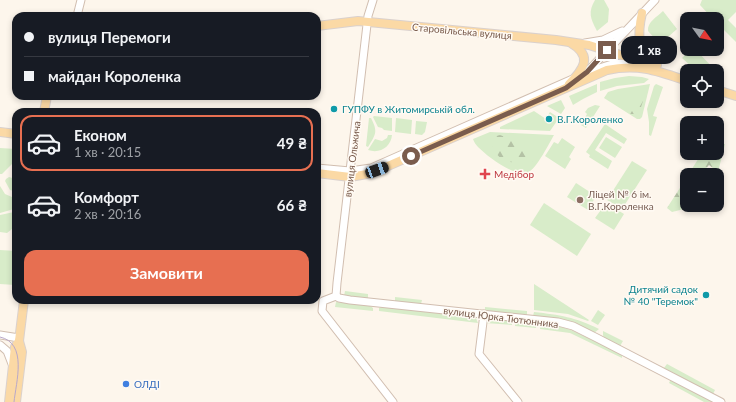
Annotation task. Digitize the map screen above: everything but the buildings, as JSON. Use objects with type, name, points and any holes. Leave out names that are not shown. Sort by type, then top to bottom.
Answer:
[{"type":"main road","points":[[642,12],[639,28],[640,42],[647,56],[660,68]]},
{"type":"main road","name":"Старовільська вулиця","points":[[321,26],[358,21],[569,42],[607,50],[680,74]]},
{"type":"main road","points":[[566,88],[575,78],[582,66],[584,54],[579,48],[569,42]]},
{"type":"main road","points":[[321,173],[367,174],[607,70],[630,66],[640,67],[680,79]]},
{"type":"main road","points":[[724,88],[736,92]]},
{"type":"main road","points":[[724,92],[736,96]]},
{"type":"main road","points":[[0,132],[12,134]]},
{"type":"main road","points":[[0,136],[12,138]]},
{"type":"main road","points":[[16,402],[22,352],[19,340],[24,304]]},
{"type":"main road","points":[[9,402],[12,364],[15,347],[19,340]]},
{"type":"street","points":[[78,12],[81,0]]},
{"type":"street","name":"вулиця Ольжича","points":[[336,296],[368,22],[373,0]]},
{"type":"street","points":[[566,88],[587,72],[642,12],[655,0]]},
{"type":"street","points":[[582,44],[599,42],[622,31],[633,22]]},
{"type":"street","points":[[321,169],[350,174],[371,168],[602,66],[620,62],[650,64]]},
{"type":"street","points":[[336,296],[323,301],[322,311],[393,402]]},
{"type":"street","name":"вулиця Юрка Тютюнника","points":[[336,296],[350,300],[558,322],[573,326],[721,402]]},
{"type":"street","points":[[484,314],[479,354],[518,402]]},
{"type":"street","points":[[0,336],[19,340]]},
{"type":"street","points":[[0,345],[7,351],[12,364]]},
{"type":"green space","points":[[595,0],[604,0],[609,9],[608,22],[597,31],[591,15],[591,8]]},
{"type":"green space","points":[[702,0],[736,0],[736,12],[728,20],[736,28],[736,42],[724,30],[724,12],[706,12],[700,5]]},
{"type":"green space","points":[[663,11],[677,29],[660,44],[648,31],[648,28],[651,22]]},
{"type":"green space","points":[[684,56],[702,56],[709,64],[689,64],[682,58]]},
{"type":"green space","points":[[629,76],[649,79],[644,83],[617,86],[600,91],[600,82]]},
{"type":"green space","points":[[597,84],[597,92],[573,105],[569,96]]},
{"type":"green space","points":[[650,84],[642,117],[640,119],[637,119],[604,98],[608,92]]},
{"type":"green space","points":[[656,84],[663,87],[653,116],[657,117],[651,136],[649,135],[647,109],[654,86]]},
{"type":"green space","points":[[561,100],[565,108],[561,114],[547,106]]},
{"type":"green space","points":[[638,100],[643,101],[640,110],[636,114],[630,114],[626,107]]},
{"type":"green space","points":[[595,105],[600,106],[586,128],[581,125],[587,114],[585,112],[588,108]]},
{"type":"green space","points":[[534,111],[549,121],[551,118],[548,115],[550,112],[559,118],[550,131],[500,129],[500,127]]},
{"type":"green space","points":[[373,117],[392,118],[392,131],[384,130],[378,127]]},
{"type":"green space","points":[[369,118],[371,118],[375,127],[375,133],[368,147],[366,146]]},
{"type":"green space","points":[[396,118],[412,120],[411,134],[395,132]]},
{"type":"green space","points":[[416,121],[427,122],[425,132],[422,135],[415,134]]},
{"type":"green space","points":[[605,124],[627,139],[624,144],[606,133],[595,150],[612,161],[608,169],[589,157],[590,155],[586,152]]},
{"type":"green space","points":[[490,132],[554,135],[533,169],[524,173],[510,170],[502,166],[477,146],[473,139]]},
{"type":"green space","points":[[388,135],[392,135],[390,143],[387,146],[377,151],[368,150],[375,139],[382,141],[387,138]]},
{"type":"green space","points":[[500,135],[523,147],[538,149],[540,150],[540,154],[535,160],[526,164],[503,160],[495,152],[491,141],[496,136]]},
{"type":"green space","points":[[606,137],[622,147],[615,158],[599,148]]},
{"type":"green space","points":[[562,138],[575,147],[569,157],[571,159],[565,169],[545,156],[554,142],[558,144]]},
{"type":"green space","points":[[0,148],[12,149],[12,164],[2,174],[0,174]]},
{"type":"green space","points":[[698,160],[721,160],[719,168],[713,168],[709,165],[706,168],[692,168]]},
{"type":"green space","points":[[632,161],[647,170],[622,209],[607,200]]},
{"type":"green space","points":[[9,177],[12,178],[12,190],[10,190],[5,181]]},
{"type":"green space","points":[[576,183],[596,196],[588,210],[567,197]]},
{"type":"green space","points":[[0,186],[5,194],[12,197],[12,210],[0,213]]},
{"type":"green space","points":[[680,188],[680,210],[672,212],[667,208]]},
{"type":"green space","points":[[544,203],[591,234],[577,256],[530,225]]},
{"type":"green space","points":[[606,203],[624,214],[614,230],[595,218]]},
{"type":"green space","points":[[12,212],[12,229],[7,233],[0,232],[0,215]]},
{"type":"green space","points":[[0,250],[12,251],[12,285],[0,284]]},
{"type":"green space","points":[[534,284],[589,320],[588,321],[568,314],[534,310]]},
{"type":"green space","points":[[345,291],[368,294],[368,299],[344,296]]},
{"type":"green space","points":[[395,297],[422,300],[421,304],[395,302]]},
{"type":"green space","points":[[336,302],[370,306],[373,308],[373,311],[335,307]]},
{"type":"green space","points":[[485,307],[527,311],[527,315],[485,311]]},
{"type":"green space","points":[[379,308],[475,316],[478,323],[379,311]]},
{"type":"green space","points":[[598,310],[605,315],[598,325],[591,321]]},
{"type":"green space","points":[[534,312],[567,317],[599,329],[594,333],[559,319],[533,316]]},
{"type":"green space","points":[[486,318],[512,320],[512,325],[485,323]]},
{"type":"green space","points":[[515,321],[537,323],[536,328],[515,326]]},
{"type":"green space","points":[[540,323],[555,325],[571,330],[622,354],[622,358],[570,333],[540,329]]},
{"type":"green space","points":[[603,331],[623,341],[620,346],[604,338]]},
{"type":"green space","points":[[667,364],[715,390],[713,394],[664,368]]},
{"type":"green space","points":[[671,379],[714,402],[704,402],[669,383]]},
{"type":"tram line","points":[[0,337],[9,341],[14,347],[17,355],[18,374],[14,402]]},
{"type":"place","name":"ГУПФУ в Житомирській обл.","points":[[334,109]]},
{"type":"place","name":"В.Г.Короленко","points":[[549,119]]},
{"type":"place","name":"Медібор","points":[[485,174]]},
{"type":"place","name":"Ліцей № 6 ім. В.Г.Короленка","points":[[580,200]]},
{"type":"place","name":"Дитячий садок № 40 \"Теремок\"","points":[[706,295]]},
{"type":"place","name":"ОЛДІ","points":[[126,384]]},
{"type":"route","points":[[411,156],[566,88],[587,72],[607,50]]}]
